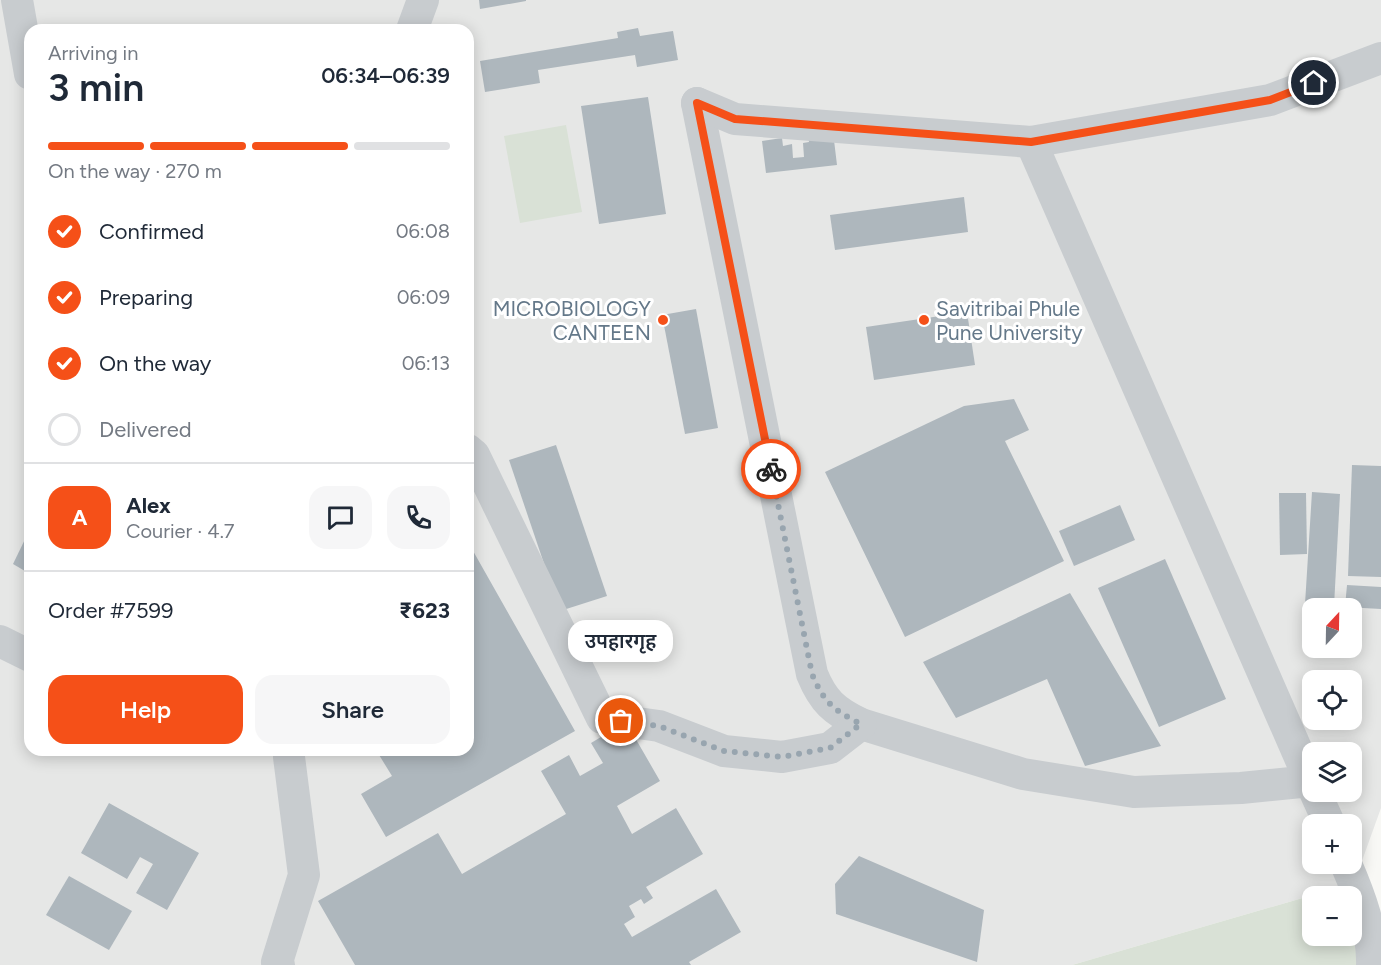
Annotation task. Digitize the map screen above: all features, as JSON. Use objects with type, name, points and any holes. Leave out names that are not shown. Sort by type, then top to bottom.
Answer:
[{"type":"lane","points":[[17,0],[24,40]]},
{"type":"lane","points":[[413,24],[423,0]]},
{"type":"lane","points":[[1302,786],[1134,792],[1023,774],[861,724],[844,716],[828,703],[812,674],[697,103],[735,119],[1031,142],[1270,100],[1381,58]]},
{"type":"lane","points":[[1031,142],[1302,761]]},
{"type":"lane","points":[[474,463],[602,718],[659,726],[724,751],[782,757],[830,748],[861,724]]},
{"type":"lane","points":[[0,641],[24,653]]},
{"type":"lane","points":[[276,964],[304,875],[284,756]]},
{"type":"lane","points":[[1350,874],[1372,944],[1372,965]]},
{"type":"shaded area","name":"Savitribai Phule Pune University","points":[[0,0],[1381,0],[1381,808],[1362,861],[1362,814],[1302,814],[1302,874],[1357,874],[1354,883],[1344,886],[1302,886],[1302,898],[1072,965],[0,965]]},
{"type":"shaded area","points":[[566,125],[582,212],[520,223],[504,136]]},
{"type":"shaded area","points":[[1302,898],[1302,946],[1362,946],[1362,943],[1365,965],[1072,965]]},
{"type":"building","points":[[479,0],[526,0],[526,1],[480,9]]},
{"type":"building","points":[[638,28],[640,36],[673,31],[678,60],[637,67],[635,55],[538,70],[540,83],[485,92],[480,61],[618,38],[617,32]]},
{"type":"building","points":[[648,97],[666,214],[599,224],[581,106]]},
{"type":"building","points":[[833,132],[837,165],[766,173],[762,141],[782,138],[783,146],[792,144],[793,158],[804,157],[803,143],[809,142],[808,135]]},
{"type":"building","points":[[964,197],[968,232],[835,250],[830,215]]},
{"type":"building","points":[[696,309],[718,428],[685,434],[662,315]]},
{"type":"building","points":[[967,312],[975,365],[874,380],[866,327]]},
{"type":"building","points":[[1014,399],[1029,430],[1005,441],[1064,561],[905,637],[825,472],[964,406]]},
{"type":"building","points":[[556,445],[607,596],[560,611],[509,460]]},
{"type":"building","points":[[1352,465],[1381,466],[1381,577],[1348,576]]},
{"type":"building","points":[[1312,492],[1340,494],[1334,598],[1305,598]]},
{"type":"building","points":[[1279,493],[1306,493],[1307,554],[1280,555]]},
{"type":"building","points":[[1120,505],[1135,540],[1074,566],[1059,531]]},
{"type":"building","points":[[24,541],[24,570],[13,564]]},
{"type":"building","points":[[474,553],[575,731],[386,837],[361,794],[392,776],[380,756],[474,756]]},
{"type":"building","points":[[1165,559],[1226,699],[1159,727],[1098,588]]},
{"type":"building","points":[[1347,585],[1381,587],[1381,609],[1362,608],[1362,598],[1346,598]]},
{"type":"building","points":[[1070,593],[1161,746],[1085,766],[1047,679],[956,718],[923,662]]},
{"type":"building","points":[[626,722],[660,781],[617,806],[632,834],[676,808],[703,854],[646,887],[653,898],[644,904],[641,899],[629,906],[635,917],[624,924],[632,937],[716,889],[741,932],[689,962],[691,965],[355,965],[318,901],[438,833],[462,874],[566,814],[541,771],[569,755],[580,776],[603,763],[591,743]]},
{"type":"building","points":[[109,803],[199,853],[167,910],[136,893],[153,864],[140,857],[127,879],[81,853]]},
{"type":"building","points":[[859,856],[984,910],[977,962],[836,914],[835,884]]},
{"type":"building","points":[[69,876],[132,911],[109,950],[46,915]]},
{"type":"way so far","points":[[621,721],[659,726],[724,751],[782,757],[830,748],[861,724],[844,716],[828,703],[812,674],[771,469]]},
{"type":"place","name":"MICROBIOLOGY CANTEEN","points":[[663,320]]},
{"type":"place","name":"Savitribai Phule Pune University","points":[[924,320]]},
{"type":"place","name":"उपहारगृह","points":[[621,721]]},
{"type":"route","points":[[771,469],[697,103],[735,119],[1031,142],[1270,100],[1314,83]]}]
